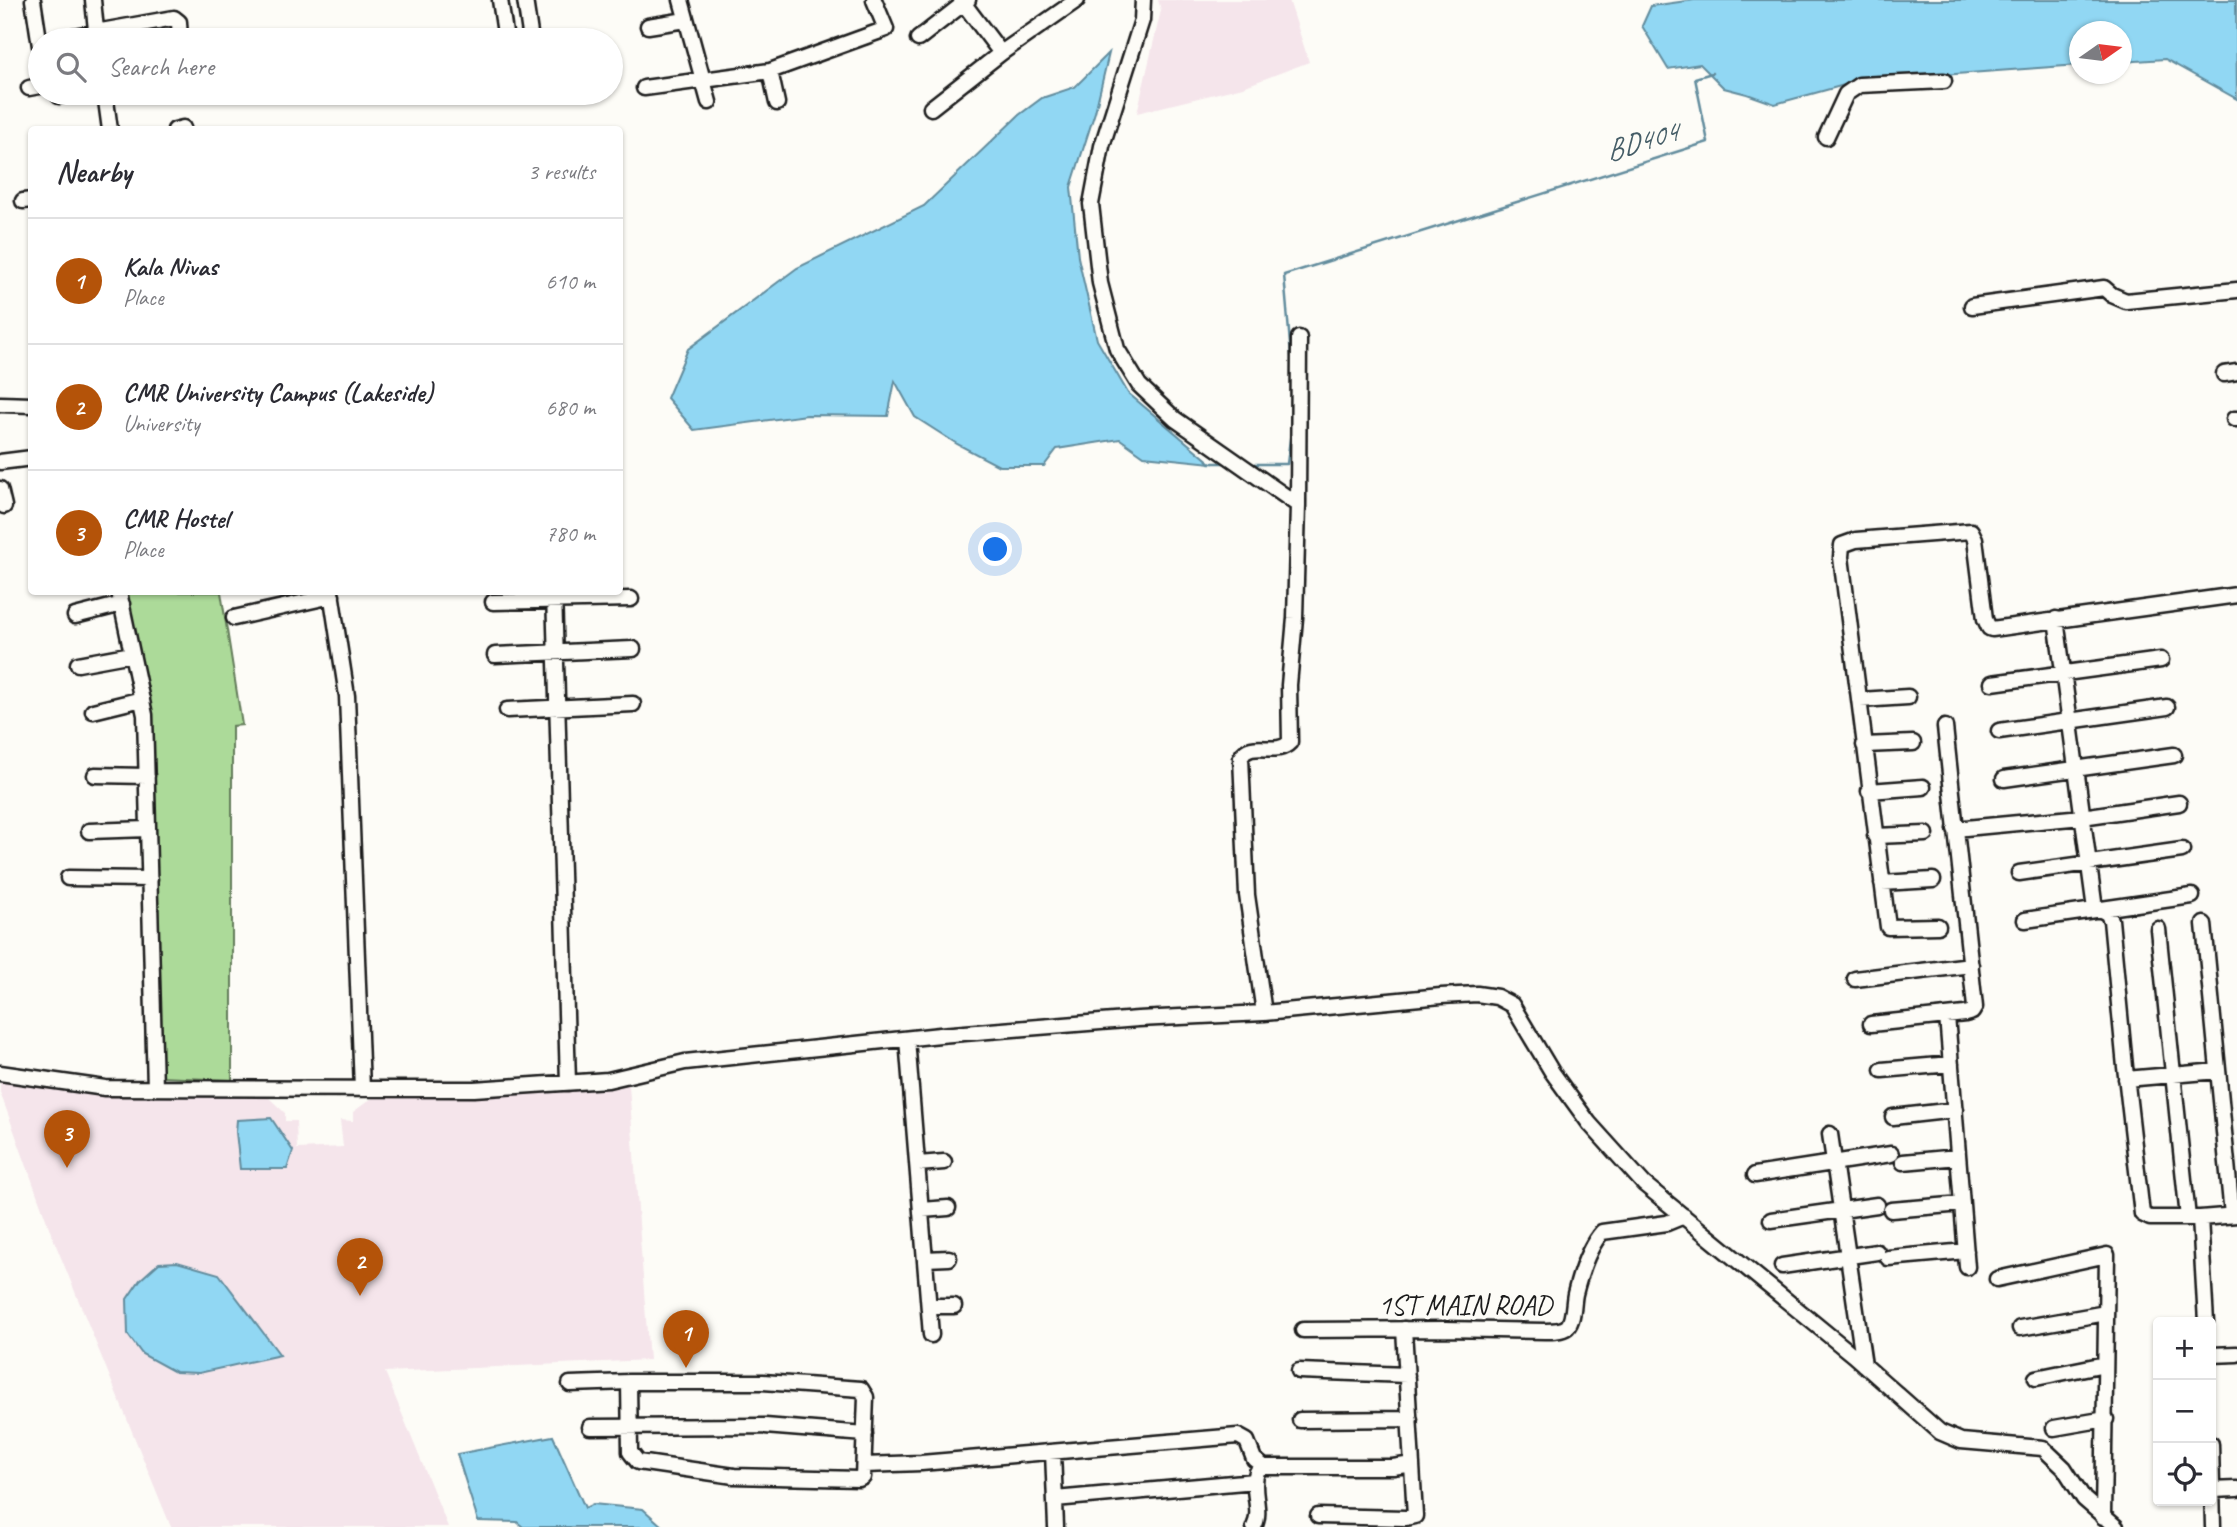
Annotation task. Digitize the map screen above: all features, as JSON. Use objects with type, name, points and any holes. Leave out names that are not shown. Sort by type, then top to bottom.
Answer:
[{"type":"street","points":[[33,0],[37,28]]},
{"type":"street","points":[[93,0],[95,28]]},
{"type":"street","points":[[500,0],[504,28]]},
{"type":"street","points":[[525,0],[529,28]]},
{"type":"street","points":[[681,0],[709,102]]},
{"type":"street","points":[[644,88],[769,71],[886,29],[874,0]]},
{"type":"street","points":[[931,108],[1077,0]]},
{"type":"street","points":[[1143,0],[1142,20],[1102,146],[1091,204],[1100,283],[1117,349],[1139,385],[1175,419],[1298,505]]},
{"type":"street","points":[[918,39],[964,1],[1001,54]]},
{"type":"street","points":[[131,28],[174,18],[179,22],[179,28]]},
{"type":"street","points":[[648,26],[686,20]]},
{"type":"street","points":[[769,71],[777,103]]},
{"type":"street","points":[[1826,137],[1846,94],[1859,85],[1944,82]]},
{"type":"street","points":[[107,105],[109,126]]},
{"type":"street","points":[[1972,306],[2104,288],[2126,301],[2237,290]]},
{"type":"street","points":[[1264,1013],[1247,895],[1241,757],[1250,749],[1278,750],[1290,742],[1289,685],[1295,618],[1298,505],[1299,338]]},
{"type":"street","points":[[0,404],[28,405]]},
{"type":"street","points":[[0,462],[28,458]]},
{"type":"street","points":[[0,489],[4,506]]},
{"type":"street","points":[[1938,926],[1888,927],[1841,557],[1844,543],[1971,531],[1975,539],[1985,619],[1989,628],[2237,596]]},
{"type":"street","points":[[234,618],[328,595]]},
{"type":"street","points":[[332,595],[347,696],[362,1089]]},
{"type":"street","points":[[554,596],[568,1083]]},
{"type":"street","points":[[493,602],[554,596],[631,599]]},
{"type":"street","points":[[75,616],[121,598],[145,715],[155,1088]]},
{"type":"street","points":[[2056,619],[2094,902],[2098,910],[2107,913],[2111,920],[2142,1214],[2150,1218],[2235,1215],[2204,925]]},
{"type":"street","points":[[495,655],[633,649]]},
{"type":"street","points":[[78,664],[132,654]]},
{"type":"street","points":[[1992,682],[2161,660]]},
{"type":"street","points":[[1860,700],[1908,697]]},
{"type":"street","points":[[93,711],[142,699]]},
{"type":"street","points":[[507,710],[633,704]]},
{"type":"street","points":[[1998,731],[2167,707]]},
{"type":"street","points":[[1871,1024],[1965,1014],[1972,1012],[1975,1007],[1945,727]]},
{"type":"street","points":[[1864,745],[1913,743]]},
{"type":"street","points":[[2004,779],[2174,755]]},
{"type":"street","points":[[96,775],[147,776]]},
{"type":"street","points":[[1869,791],[1923,787]]},
{"type":"street","points":[[1955,829],[2082,817],[2179,803]]},
{"type":"street","points":[[89,831],[148,829]]},
{"type":"street","points":[[1875,836],[1926,834]]},
{"type":"street","points":[[2019,873],[2182,850]]},
{"type":"street","points":[[68,878],[150,879]]},
{"type":"street","points":[[1882,883],[1933,880]]},
{"type":"street","points":[[2025,920],[2192,896]]},
{"type":"street","points":[[2158,929],[2173,1075],[2205,1317]]},
{"type":"street","points":[[1855,979],[1971,965]]},
{"type":"street","points":[[0,1073],[105,1088],[474,1089],[608,1080],[685,1062],[907,1039],[1138,1019],[1264,1013],[1441,996],[1477,994],[1504,999],[1512,1004],[1552,1072],[1589,1123],[1644,1184],[1864,1365],[1940,1432],[1961,1441],[2043,1448],[2064,1468],[2084,1499],[2116,1527]]},
{"type":"street","points":[[1947,1016],[1967,1266]]},
{"type":"street","points":[[907,1039],[931,1335]]},
{"type":"street","points":[[1882,1070],[1951,1063]]},
{"type":"street","points":[[2126,1079],[2218,1071]]},
{"type":"street","points":[[1894,1117],[1955,1110]]},
{"type":"street","points":[[1829,1134],[1864,1365]]},
{"type":"street","points":[[1755,1175],[1834,1163],[1958,1157]]},
{"type":"street","points":[[918,1164],[944,1162]]},
{"type":"street","points":[[1772,1220],[1841,1211],[1962,1204]]},
{"type":"street","points":[[922,1210],[948,1208]]},
{"type":"street","name":"1ST MAIN ROAD","points":[[1303,1330],[1545,1332],[1562,1329],[1568,1326],[1571,1320],[1576,1292],[1588,1255],[1602,1232],[1667,1223],[1684,1216]]},
{"type":"street","points":[[1782,1266],[1847,1257],[1966,1251]]},
{"type":"street","points":[[1997,1279],[2107,1255],[2103,1517]]},
{"type":"street","points":[[925,1259],[949,1258]]},
{"type":"street","points":[[929,1306],[954,1306]]},
{"type":"street","points":[[2020,1328],[2106,1313]]},
{"type":"street","points":[[1318,1516],[1415,1516],[1404,1329]]},
{"type":"street","points":[[2216,1354],[2237,1354]]},
{"type":"street","points":[[2036,1378],[2105,1364]]},
{"type":"street","points":[[1299,1371],[1407,1375]]},
{"type":"street","points":[[570,1384],[629,1382],[764,1382],[856,1388],[864,1392],[866,1397],[863,1476],[859,1479],[734,1476],[638,1462],[630,1452],[629,1382]]},
{"type":"street","points":[[1300,1420],[1410,1419]]},
{"type":"street","points":[[2054,1428],[2106,1419]]},
{"type":"street","points":[[590,1427],[765,1426],[865,1434]]},
{"type":"street","points":[[864,1465],[920,1463],[1238,1436],[1245,1438],[1254,1458],[1264,1467]]},
{"type":"street","points":[[1053,1452],[1056,1527]]},
{"type":"street","points":[[1254,1527],[1258,1515],[1255,1481],[1257,1473],[1264,1467],[1393,1467],[1412,1464]]},
{"type":"street","points":[[1055,1500],[1255,1481]]},
{"type":"street","points":[[2216,1490],[2237,1489]]},
{"type":"street","points":[[2212,1506],[2213,1527]]},
{"type":"shaded area","points":[[1158,0],[1289,0],[1309,62],[1243,87],[1137,113],[1161,10]]},
{"type":"shaded area","points":[[0,1081],[139,1095],[269,1098],[285,1113],[285,1121],[296,1121],[297,1149],[343,1147],[340,1120],[353,1121],[353,1112],[375,1096],[629,1085],[649,1360],[385,1372],[448,1527],[171,1527],[51,1233],[0,1092]]},
{"type":"green space","points":[[127,595],[221,595],[242,725],[232,726],[232,1080],[161,1077],[153,724]]},
{"type":"water","points":[[1694,0],[2236,0],[2237,99],[2165,59],[2132,61],[2132,21],[2069,21],[2069,66],[1859,81],[1775,104],[1724,88],[1700,64],[1668,69],[1642,26],[1651,6]]},
{"type":"water","points":[[1109,53],[1095,112],[1071,187],[1078,257],[1097,340],[1128,393],[1211,463],[1144,456],[1120,439],[1057,449],[1044,466],[999,466],[957,444],[915,417],[895,381],[888,416],[807,415],[694,430],[667,398],[688,349],[797,268],[924,206],[1019,115],[1042,98],[1075,87]]},
{"type":"water","points":[[271,1118],[293,1151],[287,1169],[240,1169],[237,1120]]},
{"type":"water","points":[[177,1262],[219,1274],[280,1355],[199,1373],[175,1372],[142,1354],[128,1335],[127,1299],[140,1280],[159,1263]]},
{"type":"water","points":[[553,1436],[585,1508],[593,1504],[643,1509],[663,1527],[523,1527],[517,1522],[478,1521],[457,1454]]},
{"type":"waterway","name":"BD404","points":[[1292,367],[1284,275],[1708,142],[1695,78],[1712,73]]},
{"type":"waterway","name":"BD404","points":[[1252,464],[1287,464],[1292,422]]},
{"type":"waterway","name":"BD404","points":[[1210,463],[1228,463]]},
{"type":"place","name":"CMR Hostel","points":[[67,1168]]},
{"type":"place","name":"CMR University Campus (Lakeside)","points":[[360,1296]]},
{"type":"place","name":"Kala Nivas","points":[[686,1368]]}]
